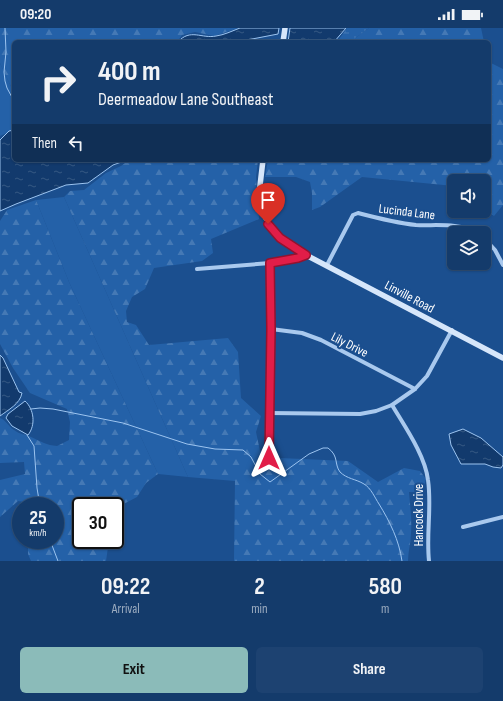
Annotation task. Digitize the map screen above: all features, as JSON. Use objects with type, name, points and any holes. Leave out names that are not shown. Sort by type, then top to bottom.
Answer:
[{"type":"main road","points":[[283,40],[285,28]]},
{"type":"main road","name":"Linville Road","points":[[263,162],[259,194],[266,218],[272,230],[280,238],[306,255],[503,358]]},
{"type":"street","name":"Lucinda Lane","points":[[327,265],[353,215],[358,213],[392,222],[416,225],[454,226]]},
{"type":"street","points":[[491,246],[503,265]]},
{"type":"street","points":[[197,269],[270,263],[306,255]]},
{"type":"street","points":[[269,458],[271,329],[270,263]]},
{"type":"street","name":"Lily Drive","points":[[271,329],[302,334],[321,340],[416,389]]},
{"type":"street","points":[[269,413],[360,414],[376,411],[392,405],[416,389],[430,373],[452,330]]},
{"type":"street","name":"Hancock Drive","points":[[392,405],[420,455],[426,471],[429,486],[429,561]]},
{"type":"street","points":[[463,527],[503,517]]},
{"type":"green space","points":[[0,28],[239,28],[214,36],[195,32],[182,35],[178,40],[12,40],[12,89],[0,63]]},
{"type":"green space","points":[[347,28],[369,28],[353,40],[338,40]]},
{"type":"green space","points":[[369,28],[481,28],[484,40],[353,40]]},
{"type":"green space","points":[[0,63],[12,89],[12,131],[0,136]]},
{"type":"green space","points":[[491,63],[503,69],[503,205],[494,216],[491,214],[491,174],[447,174],[447,185],[362,177],[320,207],[312,210],[312,193],[310,182],[296,177],[265,177],[268,162],[491,162]]},
{"type":"green space","points":[[126,162],[258,162],[256,177],[259,219],[211,239],[213,253],[202,261],[154,268],[145,289],[132,297],[126,311],[127,322],[136,325],[149,345],[228,338],[238,352],[241,398],[261,416],[256,432],[260,451],[267,463],[279,458],[348,461],[378,482],[404,468],[420,471],[426,479],[423,490],[420,492],[409,492],[411,536],[408,561],[234,561],[235,481],[188,477],[64,197],[70,191],[84,190],[106,173]]},
{"type":"green space","points":[[64,197],[188,477],[158,474],[69,282],[36,200]]},
{"type":"green space","points":[[36,200],[69,282],[158,474],[146,483],[137,497],[124,504],[124,497],[72,497],[72,549],[108,549],[106,561],[31,561],[28,554],[28,549],[64,549],[64,497],[12,497],[12,506],[0,517],[0,480],[25,474],[24,462],[0,463],[0,418],[20,434],[57,446],[69,440],[70,422],[67,409],[30,393],[13,368],[0,344],[0,221],[7,210]]},
{"type":"water","points":[[240,28],[279,28],[278,34],[247,40],[180,40],[192,35],[211,37],[225,34]]},
{"type":"water","points":[[290,28],[346,28],[336,40],[288,40]]},
{"type":"water","points":[[12,130],[12,162],[121,162],[113,165],[88,183],[66,185],[0,211],[0,140],[9,131]]},
{"type":"water","points":[[0,355],[3,358],[19,392],[22,393],[16,404],[0,416]]},
{"type":"water","points":[[25,401],[30,408],[33,417],[31,431],[28,435],[12,426],[6,418],[8,414]]},
{"type":"water","points":[[463,429],[481,438],[503,457],[503,465],[501,468],[485,464],[461,464],[451,445],[449,434]]},
{"type":"waterway","points":[[5,28],[6,52],[4,72],[7,88],[12,97]]},
{"type":"waterway","points":[[31,409],[53,409],[123,423],[187,444],[215,449],[243,450],[251,457],[260,474],[270,482],[309,454],[323,448],[328,448],[334,454],[340,472],[364,484],[373,493],[394,531],[402,561]]},
{"type":"waterway","points":[[27,435],[34,446],[38,497]]},
{"type":"waterway","points":[[53,549],[58,561]]},
{"type":"route","points":[[268,224],[276,235],[306,255],[270,263],[271,329],[269,458]]}]
